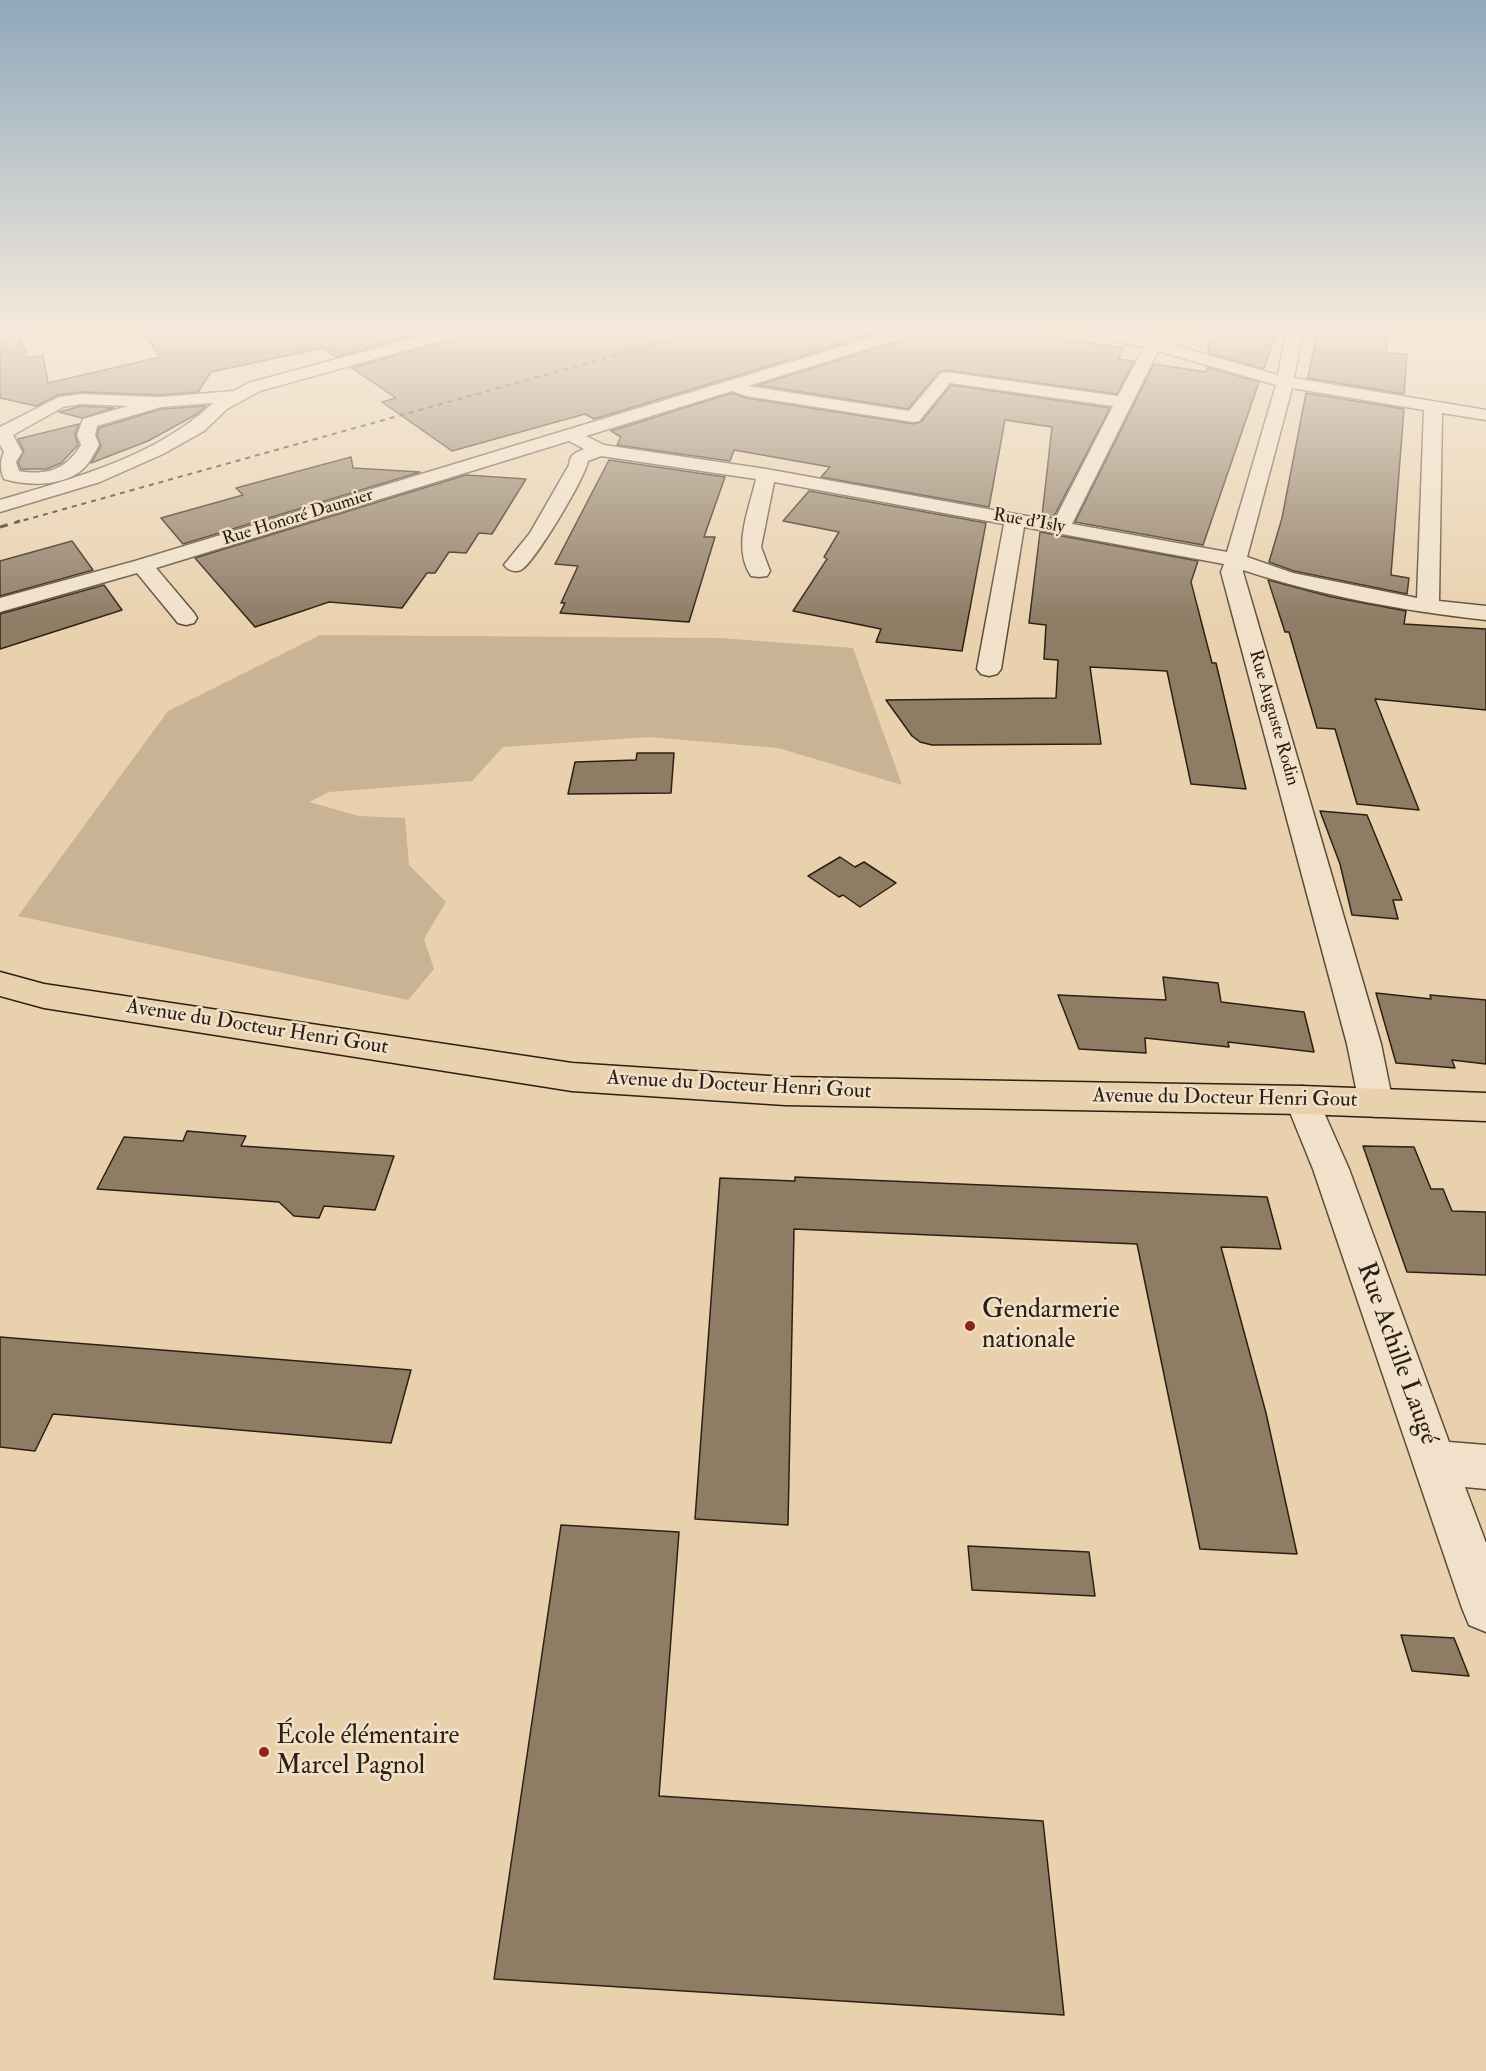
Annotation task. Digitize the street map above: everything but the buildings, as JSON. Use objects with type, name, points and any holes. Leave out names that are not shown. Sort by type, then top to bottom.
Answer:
[{"type":"main road","name":"Avenue du Docteur Henri Gout","points":[[0,984],[44,996],[572,1077],[785,1091],[1302,1100],[1486,1107]]},
{"type":"street","points":[[9,430],[3,433],[13,452],[7,462],[11,475],[23,480],[67,471],[79,464],[90,445],[82,430]]},
{"type":"street","points":[[0,506],[93,478],[158,450],[193,430]]},
{"type":"street","name":"Rue Honoré Daumier","points":[[0,605],[142,565],[589,430]]},
{"type":"street","points":[[1060,528],[1109,430]]},
{"type":"street","name":"Rue Auguste Rodin","points":[[1271,430],[1232,572],[1364,1044],[1376,1103]]},
{"type":"street","points":[[1428,606],[1432,430]]},
{"type":"street","name":"Rue d'Isly","points":[[571,435],[599,450],[766,475],[1060,528],[1234,560],[1288,578],[1428,606],[1486,613]]},
{"type":"street","points":[[515,565],[539,535],[578,465],[569,459],[599,450]]},
{"type":"street","points":[[480,463],[540,462]]},
{"type":"street","points":[[759,571],[751,547],[766,475]]},
{"type":"street","points":[[989,669],[1015,520]]},
{"type":"street","points":[[142,565],[186,618]]},
{"type":"street","name":"Rue Achille Laugé","points":[[1302,1100],[1331,1169],[1486,1608]]},
{"type":"street","points":[[1434,1462],[1486,1467]]},
{"type":"shaded area","points":[[320,635],[721,638],[853,648],[902,785],[778,748],[649,737],[503,747],[472,781],[329,792],[309,802],[359,816],[405,818],[409,865],[446,902],[424,939],[434,969],[408,1000],[18,916],[168,711]]},
{"type":"railway","points":[[14,523],[349,430]]},
{"type":"railway","points":[[0,527],[20,521]]},
{"type":"place","name":"Gendarmerie nationale","points":[[970,1326]]},
{"type":"place","name":"École élémentaire Marcel Pagnol","points":[[264,1752]]}]
